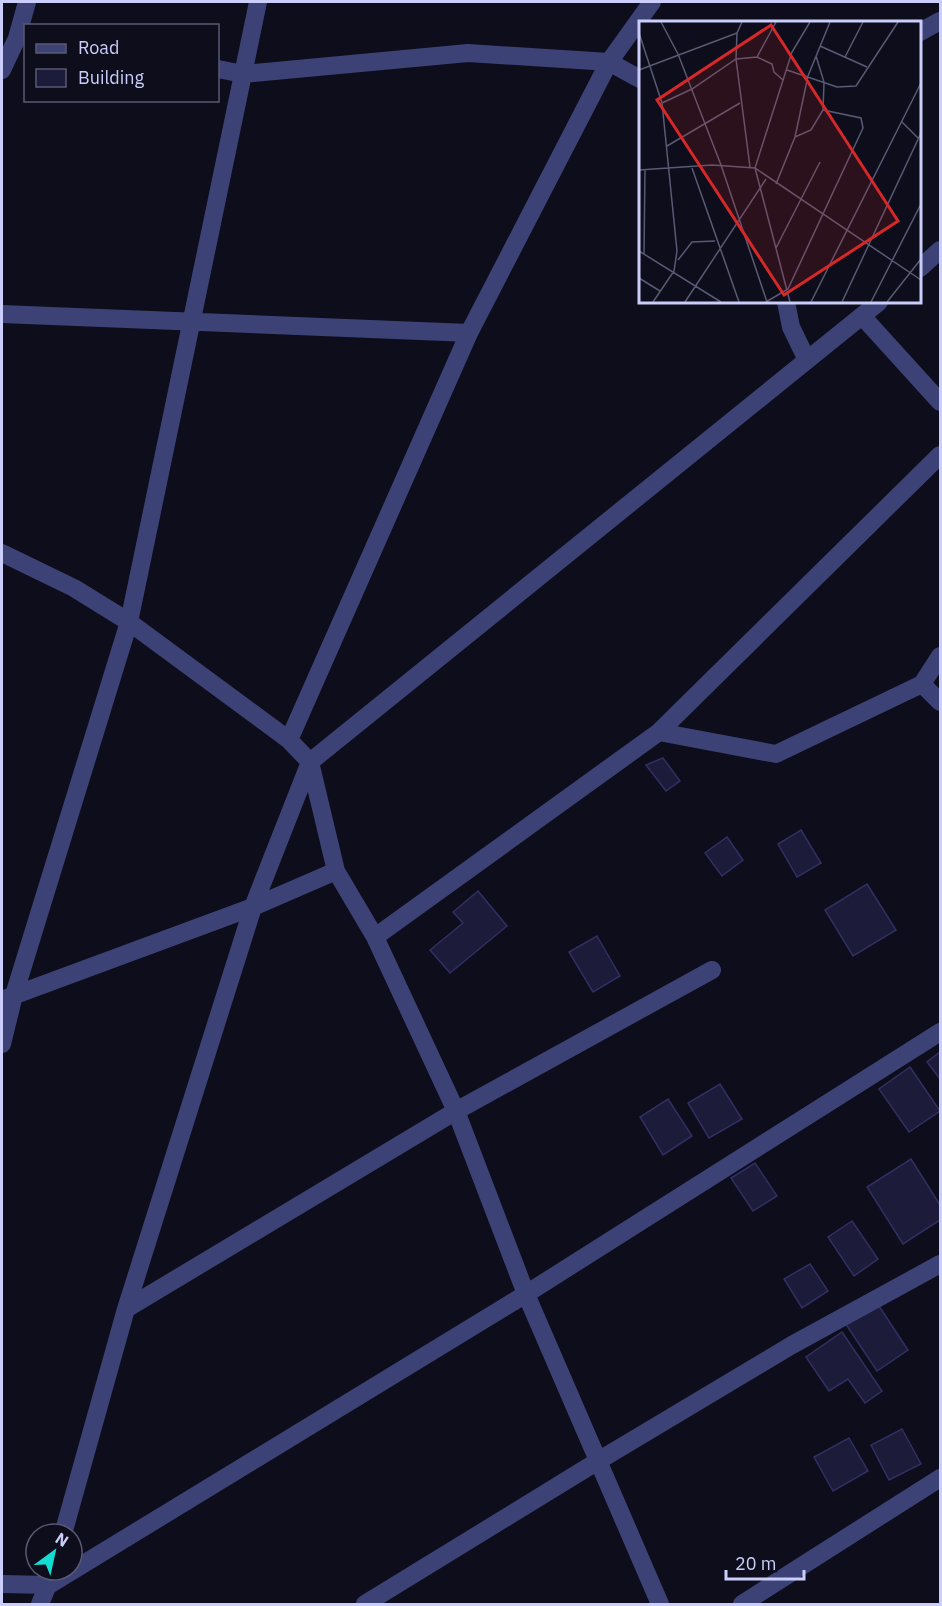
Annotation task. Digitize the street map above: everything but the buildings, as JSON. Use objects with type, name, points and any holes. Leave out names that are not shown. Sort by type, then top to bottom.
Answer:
[{"type":"street","points":[[2,70],[21,39],[27,2]]},
{"type":"street","points":[[2,1044],[8,998],[129,622],[258,2]]},
{"type":"street","points":[[289,740],[469,333],[609,62],[652,2]]},
{"type":"street","points":[[921,31],[940,21]]},
{"type":"street","points":[[219,69],[243,74],[468,53],[609,62],[639,78]]},
{"type":"street","points":[[921,267],[940,250]]},
{"type":"street","points":[[786,303],[791,327],[807,360]]},
{"type":"street","points":[[66,1522],[126,1309],[253,907],[310,762],[878,303]]},
{"type":"street","points":[[2,314],[469,333]]},
{"type":"street","points":[[862,316],[940,402]]},
{"type":"street","points":[[375,937],[659,732],[940,455]]},
{"type":"street","points":[[2,553],[74,588],[129,622],[289,740],[310,762],[336,871],[375,937],[456,1111],[526,1294],[660,1605]]},
{"type":"street","points":[[659,732],[776,754],[922,684],[940,656]]},
{"type":"street","points":[[922,684],[940,702]]},
{"type":"street","points":[[8,998],[253,907],[336,871]]},
{"type":"street","points":[[126,1309],[456,1111],[712,970]]},
{"type":"street","points":[[84,1558],[526,1294],[940,1032]]},
{"type":"street","points":[[365,1605],[598,1461],[792,1345],[940,1264]]},
{"type":"street","points":[[742,1605],[940,1478]]},
{"type":"street","points":[[2,1584],[24,1581]]},
{"type":"street","points":[[40,1605],[49,1582]]}]
